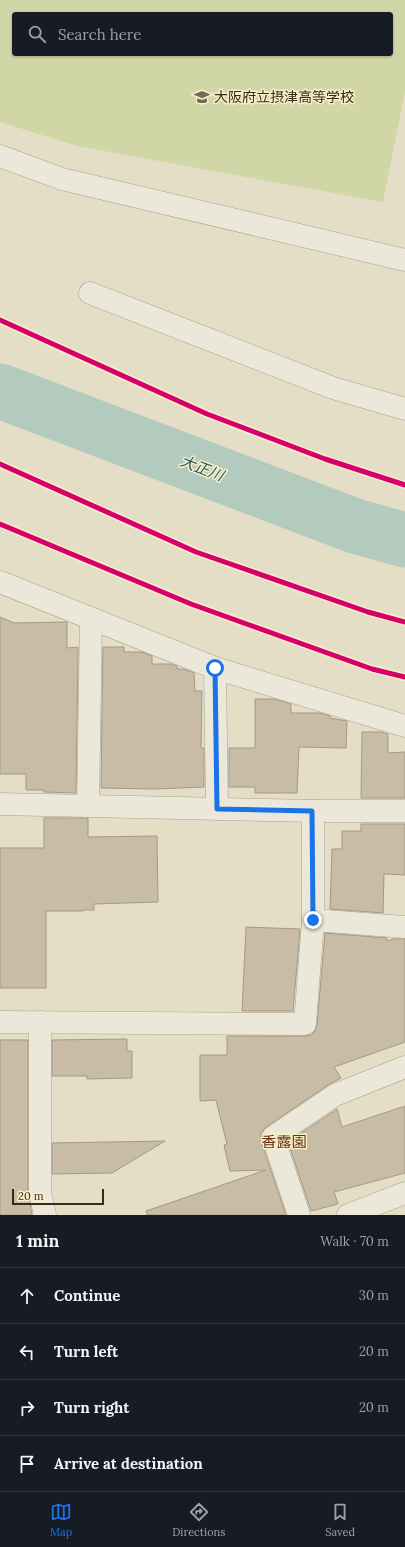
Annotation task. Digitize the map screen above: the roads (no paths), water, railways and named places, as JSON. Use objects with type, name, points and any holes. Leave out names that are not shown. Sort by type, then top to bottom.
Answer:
[{"type":"street","points":[[0,156],[62,179],[405,260]]},
{"type":"street","points":[[90,293],[333,388],[405,409]]},
{"type":"street","points":[[0,582],[215,668],[405,726]]},
{"type":"street","points":[[88,806],[91,618]]},
{"type":"street","points":[[215,668],[217,809]]},
{"type":"street","points":[[0,804],[405,812]]},
{"type":"street","points":[[0,1022],[305,1024],[313,920],[312,811]]},
{"type":"street","points":[[313,920],[405,927]]},
{"type":"street","points":[[40,1022],[40,1193],[45,1215]]},
{"type":"street","points":[[299,1215],[273,1137],[335,1095],[405,1067]]},
{"type":"street","points":[[348,1215],[378,1210],[405,1193]]},
{"type":"waterway","name":"大正川","points":[[0,391],[355,526],[405,540]]},
{"type":"place","name":"大阪府立摂津高等学校","points":[[202,97]]},
{"type":"district","name":"香露園","points":[[284,1141]]}]
